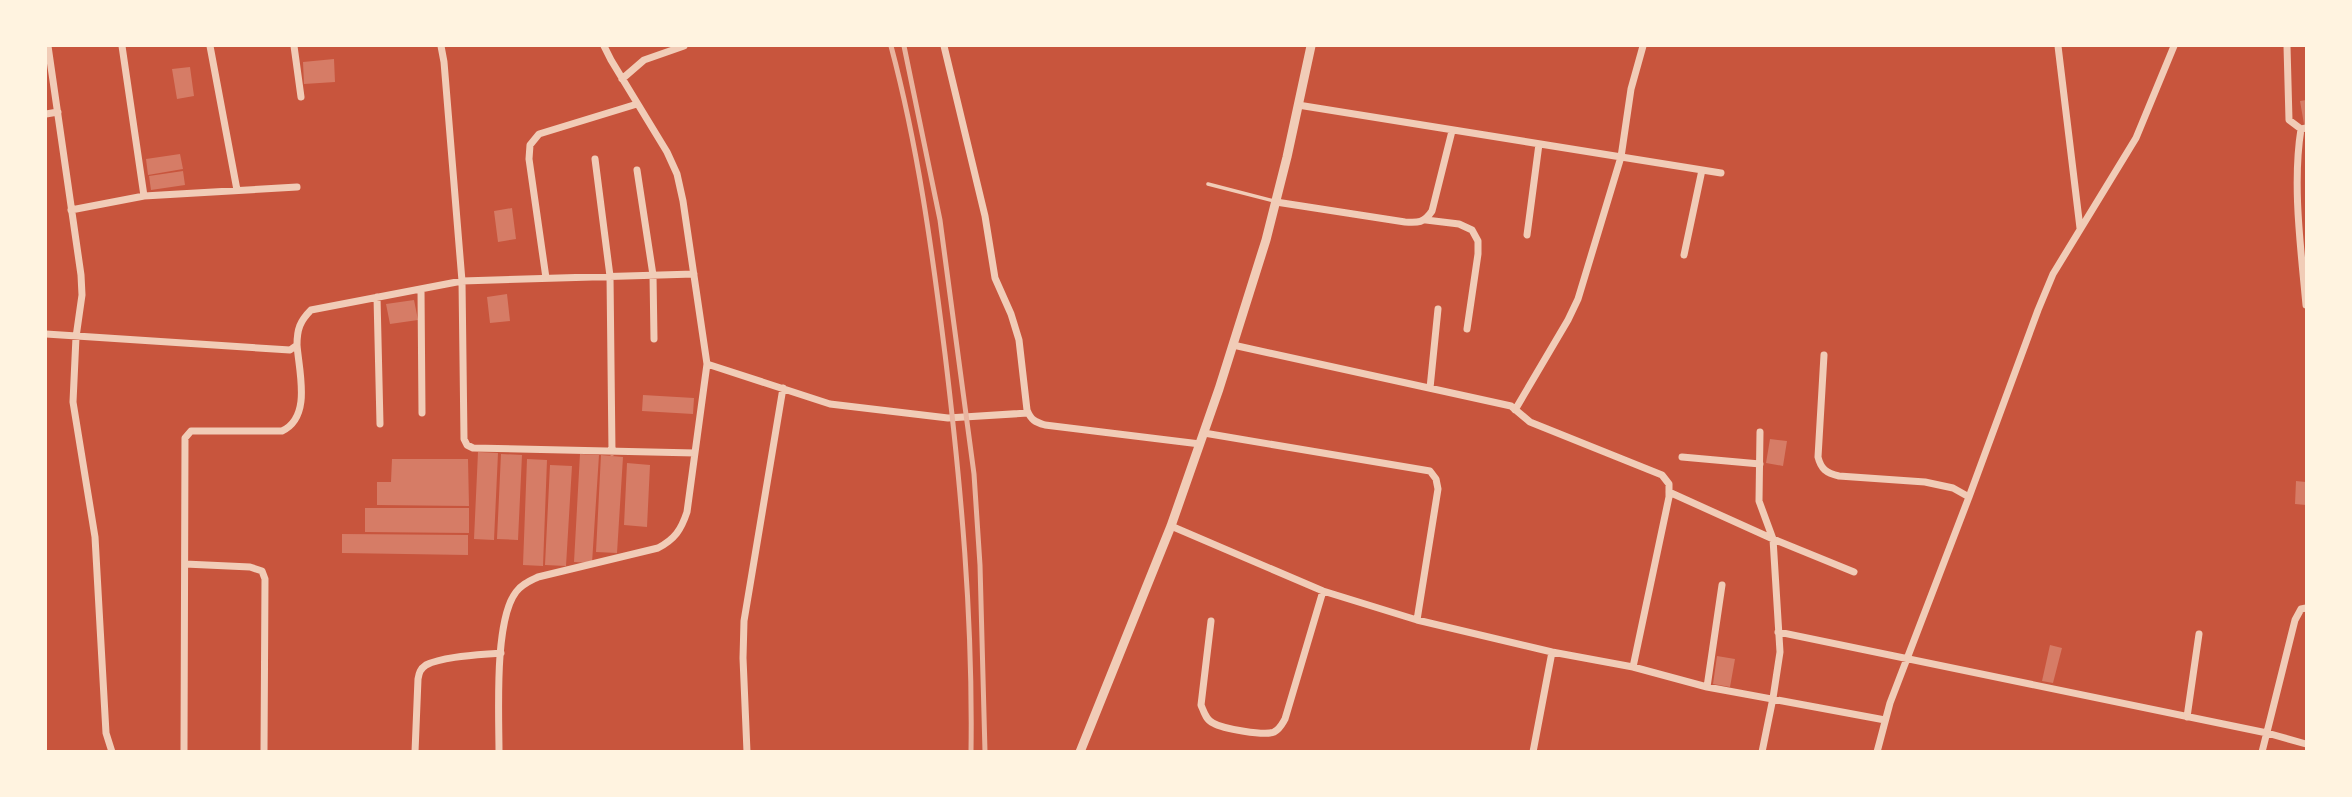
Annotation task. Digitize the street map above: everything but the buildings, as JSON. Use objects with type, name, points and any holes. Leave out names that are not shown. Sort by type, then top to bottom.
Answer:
[{"type":"street","points":[[48,46],[81,275],[82,295],[76,337],[73,402],[95,537],[109,750]]},
{"type":"street","points":[[122,46],[144,196]]},
{"type":"street","points":[[210,46],[237,190]]},
{"type":"street","points":[[294,46],[301,97]]},
{"type":"street","points":[[441,46],[446,76],[462,281],[464,439],[467,445],[473,448],[695,453]]},
{"type":"street","points":[[499,751],[504,621],[509,604],[522,585],[538,577],[658,548],[671,541],[681,530],[687,512],[707,364],[677,174],[667,152],[604,46]]},
{"type":"street","points":[[622,79],[644,60],[684,46]]},
{"type":"street","points":[[944,46],[985,216],[995,278],[1019,340],[1028,414],[1035,422],[1045,425],[1200,444]]},
{"type":"street","points":[[1080,751],[1171,526],[1254,281],[1276,202],[1311,46]]},
{"type":"street","points":[[1515,410],[1574,309],[1621,157],[1631,89],[1643,46]]},
{"type":"street","points":[[2058,46],[2080,229]]},
{"type":"street","points":[[1877,751],[1906,659],[2053,274],[2136,138],[2174,46]]},
{"type":"street","points":[[2287,46],[2289,120],[2304,128],[2298,147],[2303,199],[2300,237],[2306,305]]},
{"type":"street","points":[[546,278],[529,159],[530,145],[540,134],[637,104]]},
{"type":"street","points":[[1298,105],[1721,173]]},
{"type":"street","points":[[46,114],[58,112]]},
{"type":"street","points":[[1426,220],[1432,211],[1452,131]]},
{"type":"street","points":[[1527,235],[1539,144]]},
{"type":"street","points":[[595,159],[610,276],[612,452]]},
{"type":"street","points":[[637,170],[653,275],[653,339]]},
{"type":"street","points":[[1684,255],[1702,170]]},
{"type":"street","points":[[71,210],[144,196],[297,187]]},
{"type":"street","points":[[1276,202],[1405,222],[1417,223],[1426,220],[1459,224],[1472,230],[1478,241],[1478,254],[1467,329]]},
{"type":"street","points":[[184,751],[185,438],[191,431],[282,431],[292,427],[298,416],[301,399],[297,332],[301,320],[311,310],[462,281],[694,274]]},
{"type":"street","points":[[421,289],[422,413]]},
{"type":"street","points":[[377,297],[380,424]]},
{"type":"street","points":[[1430,388],[1438,309]]},
{"type":"street","points":[[46,334],[280,351],[290,351],[297,345]]},
{"type":"street","points":[[1233,345],[1511,406],[1530,422],[1662,475],[1669,484],[1669,492],[1633,667]]},
{"type":"street","points":[[1824,355],[1818,457],[1821,467],[1839,476],[1939,484],[1969,497]]},
{"type":"street","points":[[707,364],[830,404],[948,418],[1028,414]]},
{"type":"street","points":[[747,751],[744,621],[783,388]]},
{"type":"street","points":[[1760,432],[1759,501],[1773,539],[1779,668],[1762,751]]},
{"type":"street","points":[[1204,433],[1430,471],[1436,479],[1438,489],[1417,620]]},
{"type":"street","points":[[1682,457],[1760,464]]},
{"type":"street","points":[[1669,492],[1854,572]]},
{"type":"street","points":[[1171,526],[1324,591],[1417,620],[1552,652],[1633,667],[1707,687],[1885,720]]},
{"type":"street","points":[[185,564],[250,567],[262,571],[265,579],[264,751]]},
{"type":"street","points":[[1707,687],[1723,585]]},
{"type":"street","points":[[1211,621],[1201,705],[1204,714],[1211,722],[1221,726],[1264,734],[1273,733],[1281,727],[1285,719],[1324,591]]},
{"type":"street","points":[[2262,751],[2295,620],[2301,609],[2306,608]]},
{"type":"street","points":[[1778,632],[2267,733],[2306,744]]},
{"type":"street","points":[[2187,717],[2199,634]]},
{"type":"street","points":[[1533,751],[1552,652]]},
{"type":"street","points":[[415,751],[420,670],[427,664],[443,660],[501,653]]},
{"type":"lane","points":[[1208,184],[1276,202]]},
{"type":"railway","points":[[891,46],[923,199],[951,404],[968,602],[971,752]]},
{"type":"railway","points":[[904,46],[940,220],[974,474],[980,565],[985,752]]}]
